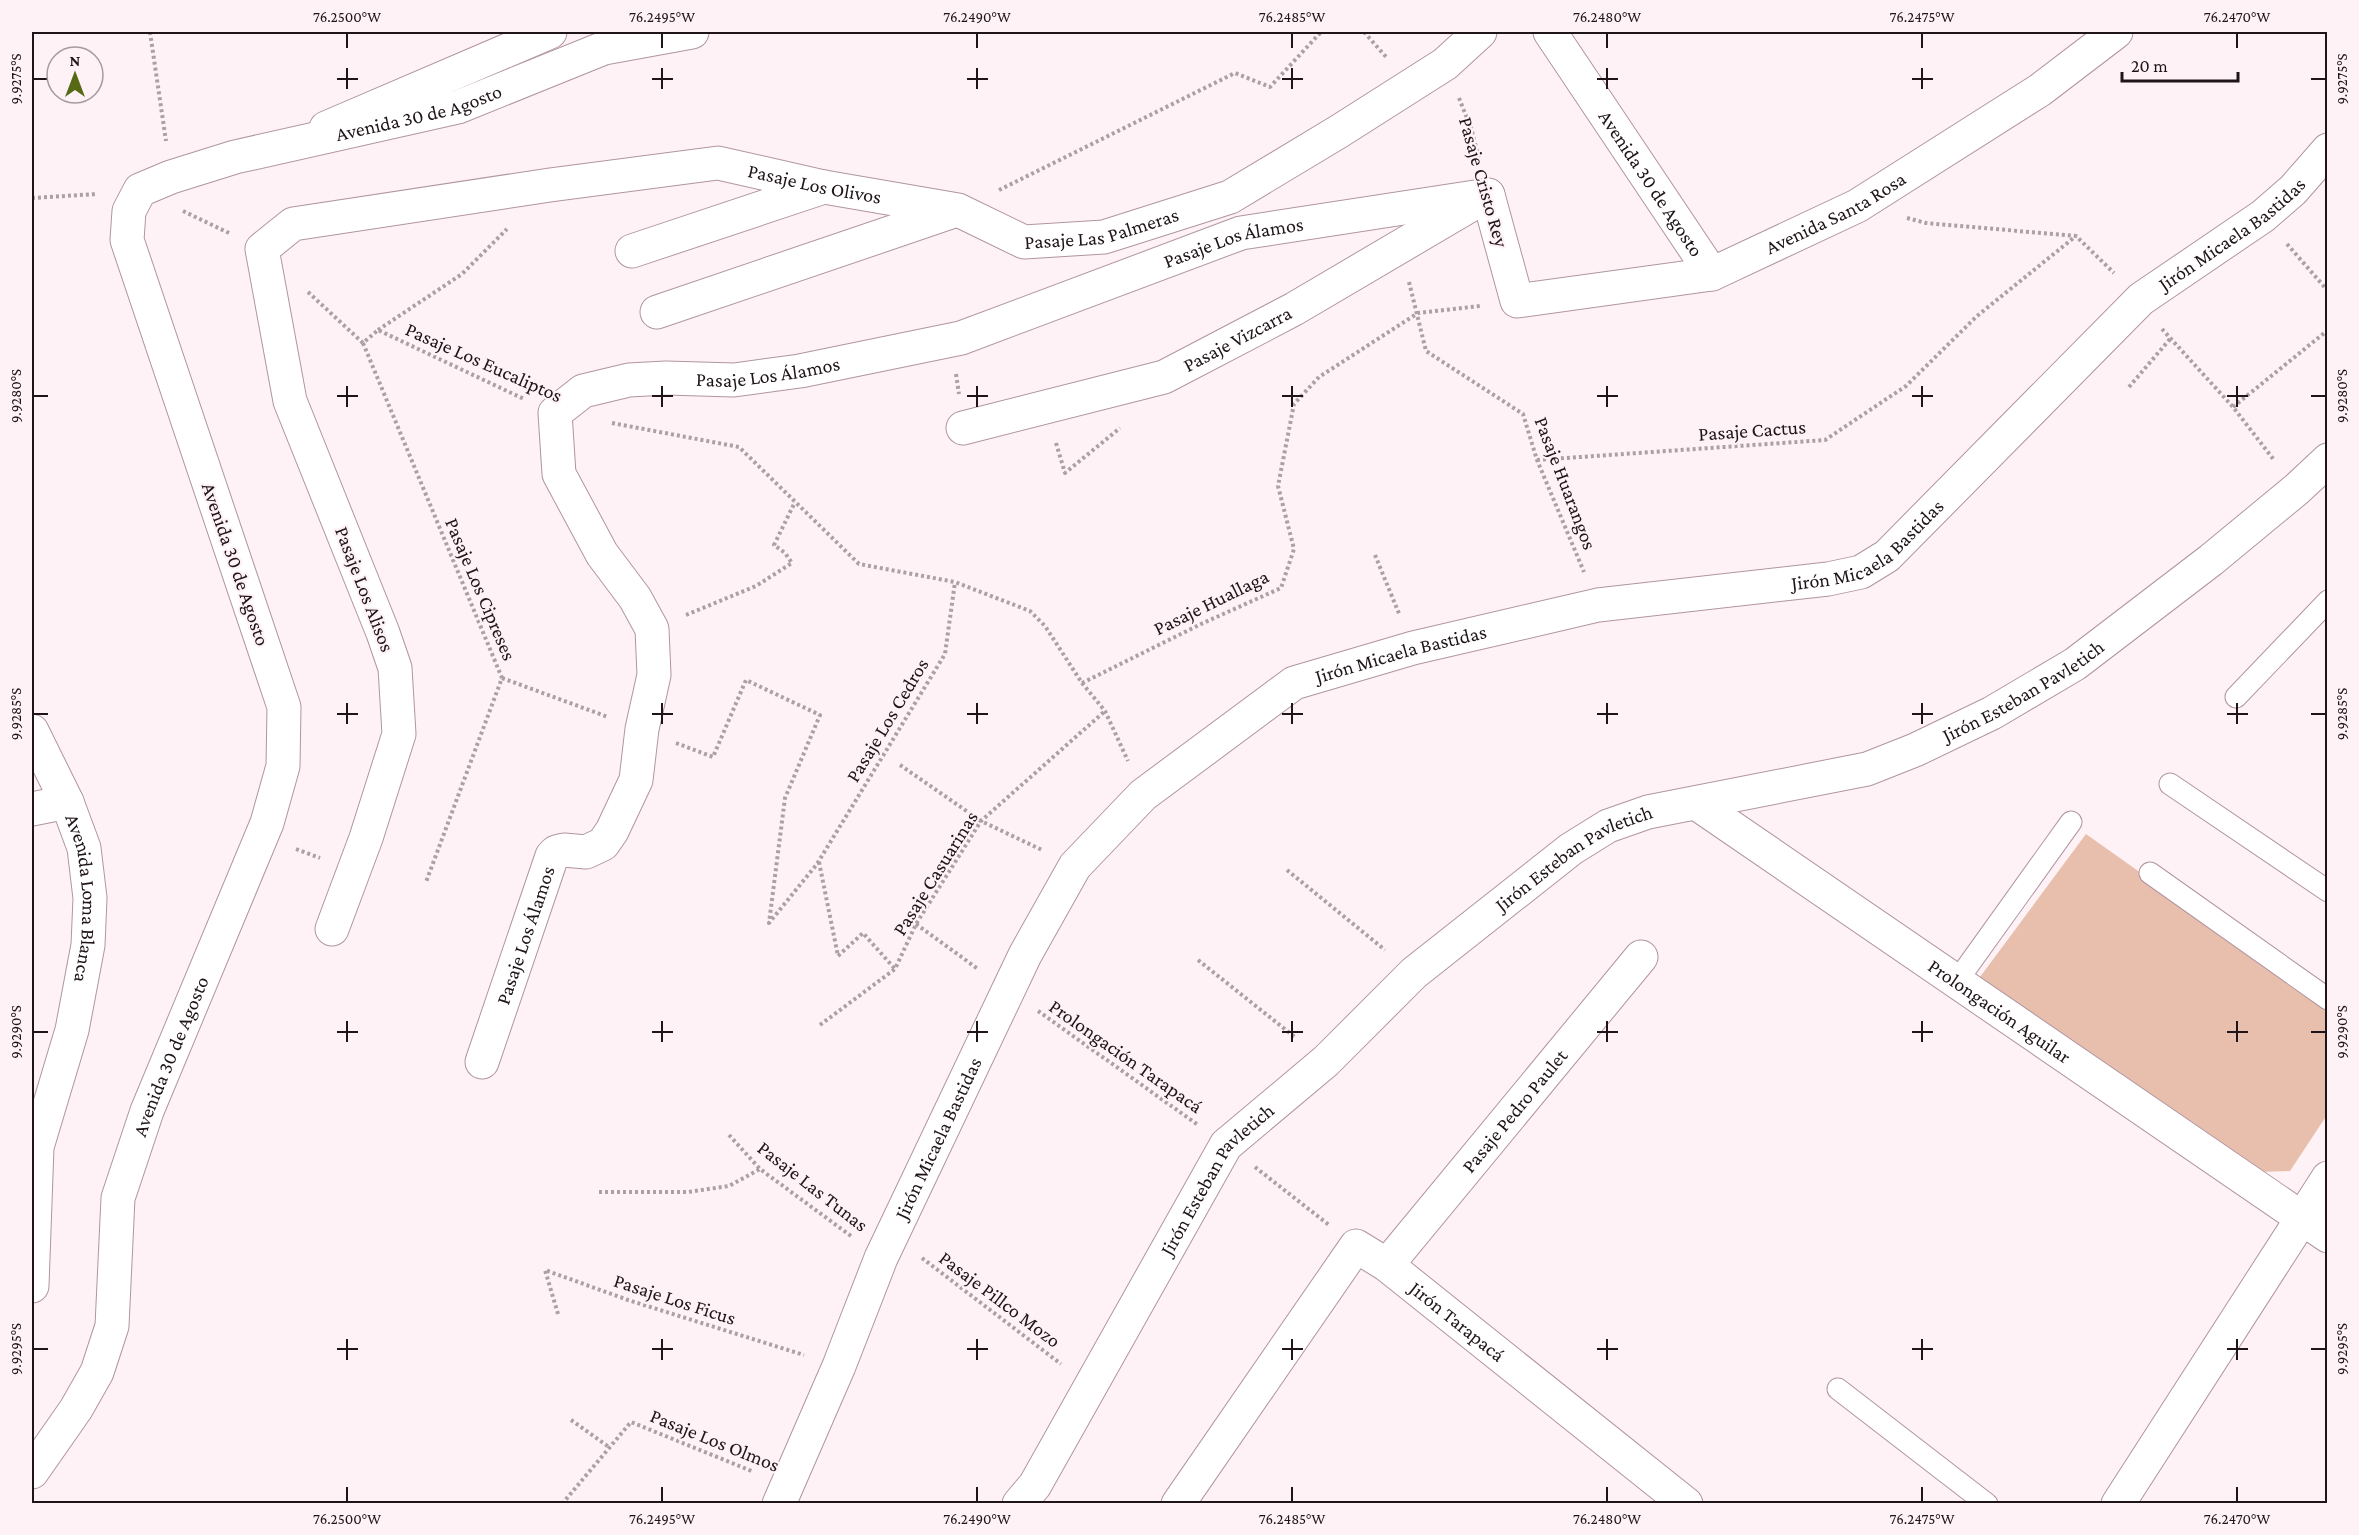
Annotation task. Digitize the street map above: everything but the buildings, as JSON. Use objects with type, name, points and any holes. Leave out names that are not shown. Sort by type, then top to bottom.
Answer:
[{"type":"street","points":[[281,148],[550,32]]},
{"type":"street","name":"Avenida 30 de Agosto","points":[[32,1472],[76,1409],[97,1372],[112,1326],[118,1198],[147,1111],[262,835],[283,766],[284,707],[127,240],[129,212],[140,190],[171,177],[235,158],[458,107],[604,48],[692,32]]},
{"type":"street","name":"Pasaje Las Palmeras","points":[[958,210],[1024,242],[1104,237],[1230,197],[1445,64],[1480,32]]},
{"type":"street","name":"Avenida 30 de Agosto","points":[[1550,32],[1712,274]]},
{"type":"street","name":"Avenida Santa Rosa","points":[[1516,301],[1712,274],[1857,206],[2040,90],[2116,32]]},
{"type":"street","name":"Jirón Micaela Bastidas","points":[[783,1495],[887,1247],[1025,955],[1075,866],[1143,795],[1294,683],[1413,648],[1598,605],[1828,579],[1861,572],[1887,556],[2141,299],[2263,216],[2293,190],[2328,150]]},
{"type":"street","name":"Pasaje Los Olivos","points":[[262,249],[293,224],[550,185],[718,163],[824,187],[958,210]]},
{"type":"street","points":[[632,251],[824,187]]},
{"type":"street","name":"Pasaje Cristo Rey","points":[[1488,195],[1516,301]]},
{"type":"street","name":"Pasaje Los Álamos","points":[[482,1062],[552,856],[564,850],[586,852],[603,844],[612,831],[636,780],[642,729],[654,675],[652,629],[635,598],[602,554],[559,474],[555,413],[583,391],[629,380],[666,378],[734,380],[800,371],[961,338],[1241,233],[1488,195]]},
{"type":"street","name":"Pasaje Vizcarra","points":[[963,428],[1164,377],[1294,309],[1488,195]]},
{"type":"street","points":[[657,312],[958,210]]},
{"type":"street","name":"Pasaje Los Alisos","points":[[262,249],[290,401],[383,633],[395,668],[398,694],[399,734],[366,838],[332,929]]},
{"type":"street","name":"Jirón Esteban Pavletich","points":[[1019,1503],[1035,1485],[1226,1145],[1326,1062],[1414,973],[1571,849],[1608,826],[1648,812],[1867,769],[1915,750],[1992,713],[2075,664],[2211,560],[2297,489],[2328,460]]},
{"type":"street","name":"Avenida Loma Blanca","points":[[32,731],[67,802],[84,848],[90,898],[88,945],[72,1030],[37,1147],[32,1286]]},
{"type":"street","points":[[32,808],[67,802]]},
{"type":"street","name":"Prolongación Aguilar","points":[[1696,803],[2315,1228]]},
{"type":"street","name":"Pasaje Pedro Paulet","points":[[1387,1265],[1641,957]]},
{"type":"street","points":[[2118,1503],[2315,1228],[2328,1178]]},
{"type":"street","points":[[1178,1503],[1356,1246]]},
{"type":"street","name":"Jirón Tarapacá","points":[[1356,1246],[1387,1265],[1686,1503]]},
{"type":"lane","points":[[2236,697],[2328,601]]},
{"type":"lane","points":[[2170,784],[2328,891]]},
{"type":"lane","points":[[1958,981],[2072,822]]},
{"type":"lane","points":[[2150,873],[2328,999]]},
{"type":"lane","points":[[1838,1389],[1988,1503]]},
{"type":"path","points":[[150,32],[171,177]]},
{"type":"path","points":[[958,210],[1235,73],[1270,87],[1322,32]]},
{"type":"path","name":"Pasaje Cristo Rey","points":[[1445,64],[1472,131],[1488,195]]},
{"type":"path","points":[[32,198],[140,190],[262,249]]},
{"type":"path","points":[[2263,216],[2328,291]]},
{"type":"path","points":[[378,330],[462,274],[510,226]]},
{"type":"path","name":"Pasaje Cactus","points":[[1537,460],[1825,440],[1906,386],[1977,316],[2076,236]]},
{"type":"path","points":[[304,288],[363,343]]},
{"type":"path","name":"Pasaje Huallaga","points":[[1082,683],[1201,624],[1281,588],[1294,549],[1278,486],[1294,404],[1319,377],[1418,313],[1516,301]]},
{"type":"path","name":"Pasaje Huarangos","points":[[1418,313],[1426,351],[1523,414],[1537,460],[1598,605]]},
{"type":"path","name":"Pasaje Los Eucaliptos","points":[[363,343],[378,330],[555,413],[739,447],[859,564],[955,582],[1030,611],[1045,626],[1082,683],[1105,711],[1143,795]]},
{"type":"path","points":[[2233,407],[2328,330]]},
{"type":"path","points":[[961,338],[956,371],[963,428]]},
{"type":"path","points":[[2129,387],[2170,339]]},
{"type":"path","name":"Pasaje Los Cipreses","points":[[363,343],[502,678],[426,882]]},
{"type":"path","points":[[652,629],[756,586],[792,563],[785,553],[774,545],[795,502]]},
{"type":"path","points":[[1375,555],[1413,648]]},
{"type":"path","name":"Pasaje Los Cedros","points":[[642,729],[713,757],[746,680],[820,715],[785,798],[770,923],[818,863],[945,654],[955,582]]},
{"type":"path","points":[[502,678],[642,729]]},
{"type":"path","name":"Pasaje Casuarinas","points":[[820,1025],[896,969],[916,924],[981,821],[1105,711]]},
{"type":"path","points":[[900,765],[981,821],[1075,866]]},
{"type":"path","points":[[262,835],[327,861]]},
{"type":"path","points":[[818,863],[837,956],[863,933],[896,969]]},
{"type":"path","points":[[1287,870],[1414,973]]},
{"type":"path","name":"Prolongación Tarapacá","points":[[916,924],[1226,1145]]},
{"type":"path","points":[[1198,960],[1326,1062]]},
{"type":"path","name":"Pasaje Las Tunas","points":[[729,1135],[760,1170],[887,1247]]},
{"type":"path","points":[[1226,1145],[1356,1246]]},
{"type":"path","points":[[599,1192],[688,1192],[729,1186],[760,1170]]},
{"type":"path","name":"Pasaje Pillco Mozo","points":[[887,1247],[1090,1386]]},
{"type":"path","name":"Pasaje Los Ficus","points":[[558,1314],[545,1270],[628,1300],[839,1366]]},
{"type":"path","points":[[562,1503],[609,1447],[571,1420]]},
{"type":"path","name":"Pasaje Los Olmos","points":[[609,1447],[631,1422],[783,1495]]},
{"type":"shaded area","points":[[2086,834],[2327,1005],[2327,1115],[2290,1171],[2259,1172],[1980,977]]}]
